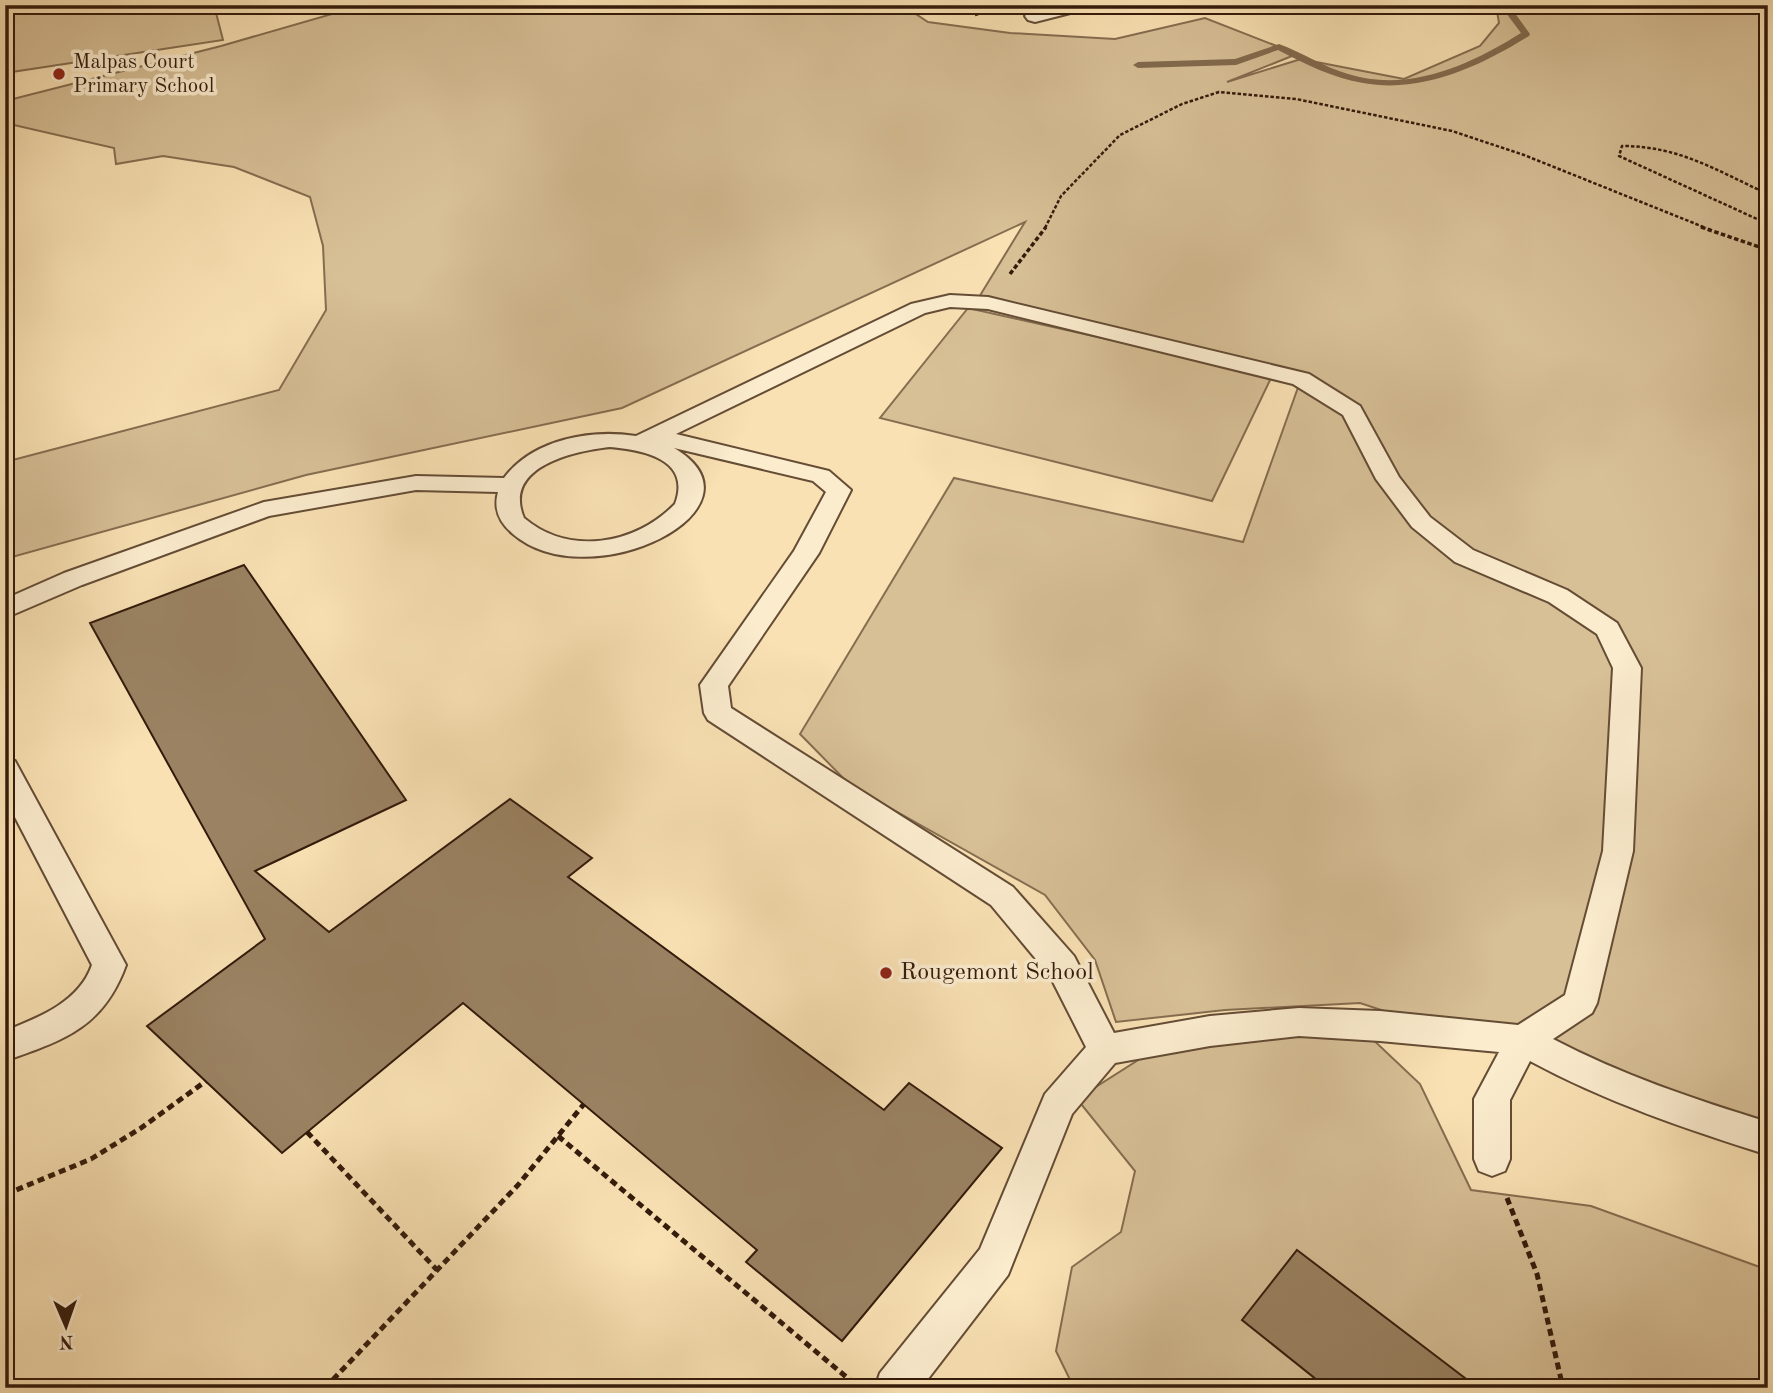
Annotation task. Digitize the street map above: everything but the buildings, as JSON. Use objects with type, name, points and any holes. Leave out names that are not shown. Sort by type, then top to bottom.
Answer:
[{"type":"street","points":[[1035,16],[1079,5]]},
{"type":"lane","points":[[647,439],[918,308],[950,301],[988,303],[1301,379],[1352,411],[1388,479],[1421,522],[1464,556],[1558,596],[1608,629],[1627,668],[1618,851],[1580,1003],[1523,1040],[1492,1099],[1492,1159]]},
{"type":"lane","points":[[647,439],[669,453],[685,468],[691,486],[687,505],[661,530],[633,543],[601,549],[568,548],[531,537],[513,522],[506,504],[511,485],[517,476],[536,460],[563,448],[610,440],[647,439],[821,476],[839,490],[806,553],[714,685],[718,713],[1002,896],[1062,967],[1105,1050]]},
{"type":"lane","points":[[5,609],[73,579],[264,509],[416,483],[511,485]]},
{"type":"lane","points":[[5,769],[109,965],[99,990],[73,1014],[53,1026],[5,1046]]},
{"type":"lane","points":[[895,1388],[994,1262],[1058,1105],[1105,1050],[1210,1031],[1299,1022],[1380,1026],[1523,1040],[1587,1074],[1659,1104],[1768,1139]]},
{"type":"path","points":[[975,15],[1013,5]]},
{"type":"path","points":[[988,303],[1045,228],[1061,196],[1120,135],[1182,104],[1219,92],[1296,99],[1452,131],[1524,155],[1717,233],[1768,250]]},
{"type":"path","points":[[1768,194],[1679,153],[1652,146],[1622,146],[1619,156],[1768,224]]},
{"type":"path","points":[[5,1189],[16,1190],[91,1159],[141,1129],[206,1081]]},
{"type":"path","points":[[326,1388],[518,1185],[584,1104]]},
{"type":"path","points":[[307,1132],[437,1270]]},
{"type":"path","points":[[558,1136],[859,1388]]},
{"type":"path","points":[[1492,1159],[1537,1274],[1563,1388]]},
{"type":"shaded area","name":"Malpas Court Primary School","points":[[5,5],[214,5],[223,40],[5,73]]},
{"type":"shaded area","points":[[363,5],[902,5],[928,22],[1010,33],[1115,39],[1205,18],[1297,54],[1227,82],[1301,59],[1404,79],[1480,46],[1499,23],[1496,5],[1768,5],[1768,1125],[1515,1054],[1360,1003],[1225,1010],[1116,1022],[1095,960],[1045,895],[851,786],[800,734],[954,478],[1243,542],[1301,379],[976,302],[1025,222],[622,408],[306,475],[5,559],[5,462],[279,390],[326,310],[323,246],[310,197],[234,167],[163,156],[116,164],[114,148],[5,123],[5,101],[221,46]]},
{"type":"shaded area","points":[[968,308],[1272,376],[1212,501],[880,418]]},
{"type":"shaded area","points":[[1366,1033],[1420,1084],[1471,1190],[1591,1206],[1768,1270],[1768,1388],[1074,1388],[1056,1351],[1072,1267],[1121,1232],[1135,1171],[1077,1099],[1143,1057],[1255,1034]]},
{"type":"waterway","points":[[1138,65],[1236,62],[1279,47],[1342,75],[1364,81],[1406,82],[1469,65],[1526,34],[1504,5]]},
{"type":"waterway","points":[[1610,5],[1654,11],[1659,5]]},
{"type":"place","name":"Malpas Court Primary School","points":[[59,74]]},
{"type":"place","name":"Rougemont School","points":[[886,973]]}]
